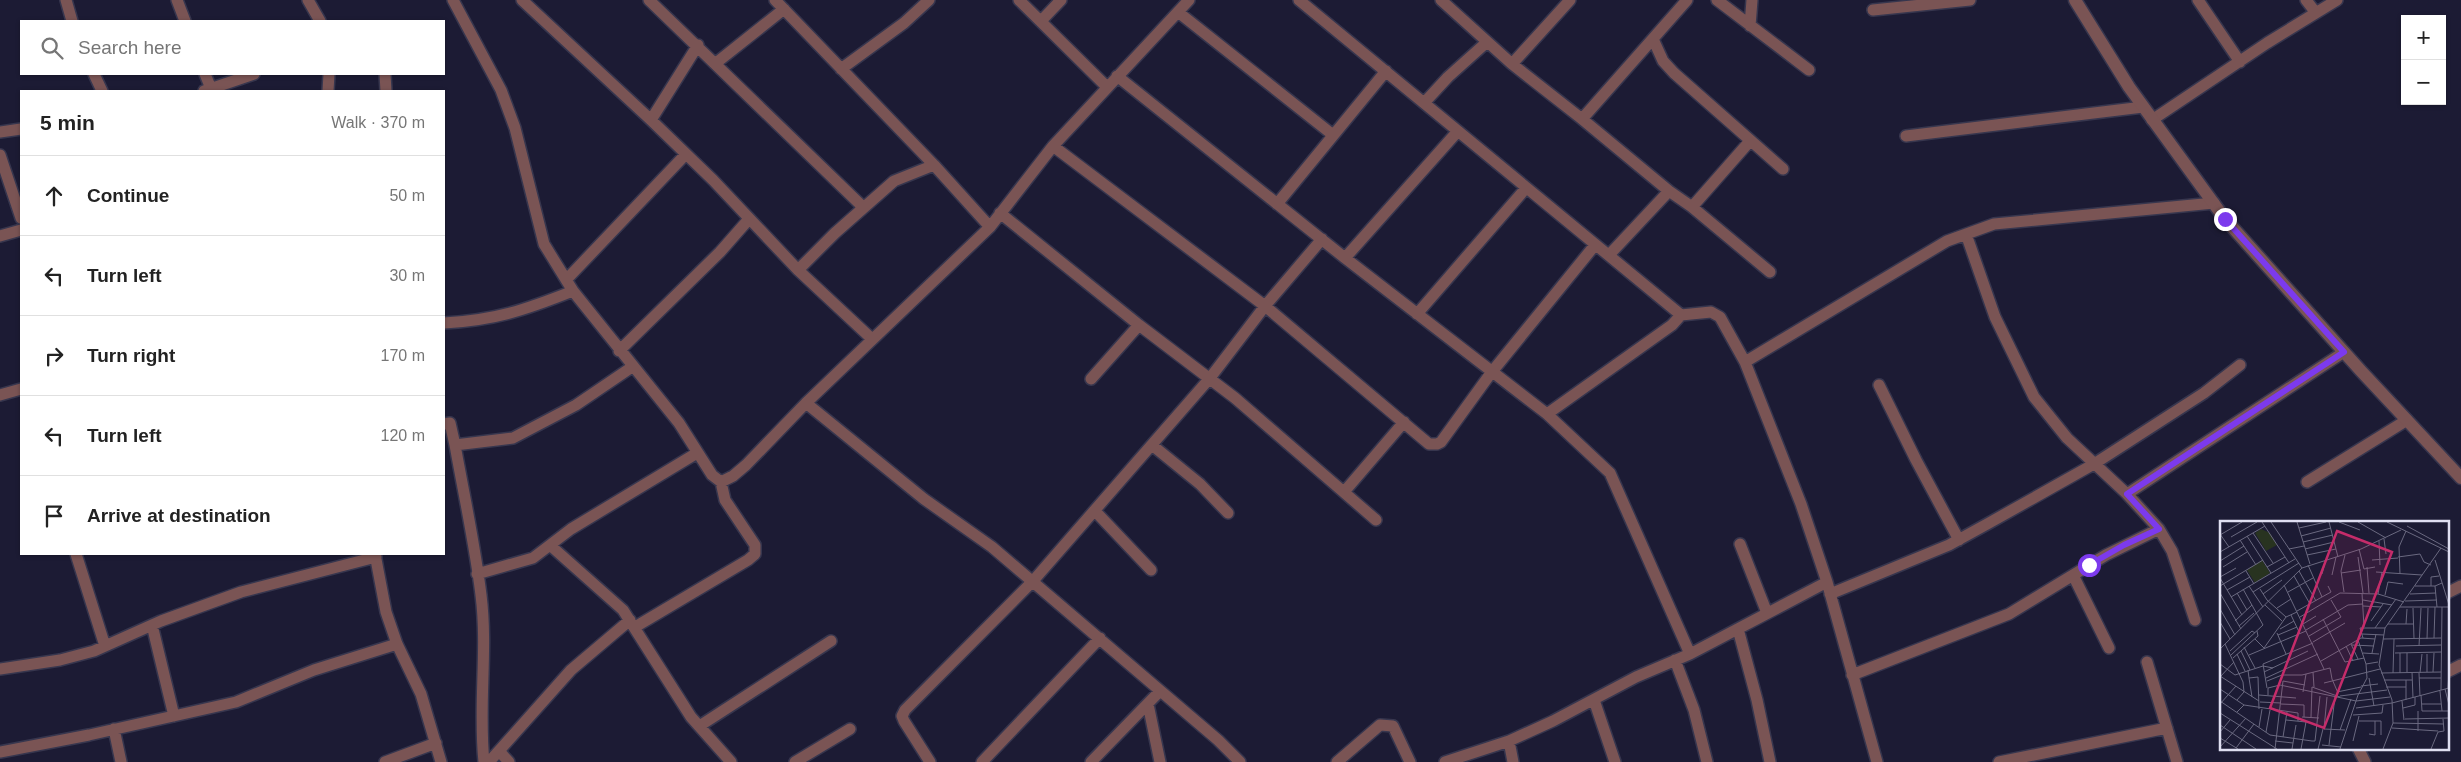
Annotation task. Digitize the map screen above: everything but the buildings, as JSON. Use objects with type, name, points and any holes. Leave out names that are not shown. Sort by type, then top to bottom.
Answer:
[{"type":"street","points":[[66,0],[72,20]]},
{"type":"street","points":[[177,0],[186,20]]},
{"type":"street","points":[[308,0],[319,20]]},
{"type":"street","points":[[453,0],[501,90],[515,128],[544,244],[573,291],[619,351],[679,423],[712,474],[721,482],[725,500],[755,545],[756,554],[712,582],[633,623],[571,670],[500,752],[489,762]]},
{"type":"street","points":[[522,0],[651,120],[798,270],[872,340]]},
{"type":"street","points":[[650,0],[863,207]]},
{"type":"street","points":[[775,0],[934,165],[990,227]]},
{"type":"street","points":[[841,69],[904,23],[929,0]]},
{"type":"street","points":[[1019,0],[1108,87]]},
{"type":"street","points":[[1041,21],[1061,0]]},
{"type":"street","points":[[721,482],[734,476],[746,465],[806,403],[990,227],[1052,146],[1189,0]]},
{"type":"street","points":[[1300,0],[1681,315]]},
{"type":"street","points":[[1512,64],[1570,0]]},
{"type":"street","points":[[1582,119],[1687,0]]},
{"type":"street","points":[[1717,0],[1809,70]]},
{"type":"street","points":[[1750,26],[1752,0]]},
{"type":"street","points":[[1873,10],[1970,0]]},
{"type":"street","points":[[2075,0],[2143,107],[2214,204],[2344,352],[2461,478]]},
{"type":"street","points":[[2198,0],[2240,62]]},
{"type":"street","points":[[2306,0],[2316,13]]},
{"type":"street","points":[[2152,120],[2337,0]]},
{"type":"street","points":[[1445,1],[1512,64],[1692,207],[1770,272]]},
{"type":"street","points":[[716,63],[784,9]]},
{"type":"street","points":[[1178,12],[1333,135]]},
{"type":"street","points":[[1653,39],[1663,61],[1674,73],[1783,170]]},
{"type":"street","points":[[1424,104],[1448,77],[1487,42]]},
{"type":"street","points":[[651,120],[698,45]]},
{"type":"street","points":[[1277,204],[1386,71]]},
{"type":"street","points":[[94,75],[102,90]]},
{"type":"street","points":[[205,75],[209,90]]},
{"type":"street","points":[[212,90],[251,75]]},
{"type":"street","points":[[328,90],[329,75]]},
{"type":"street","points":[[385,75],[386,90]]},
{"type":"street","points":[[1118,76],[1345,258],[1490,372],[1547,414],[1610,473],[1690,654]]},
{"type":"street","points":[[1906,136],[2143,107]]},
{"type":"street","points":[[0,132],[20,129]]},
{"type":"street","points":[[1345,258],[1458,131]]},
{"type":"street","points":[[1692,207],[1750,141]]},
{"type":"street","points":[[1052,146],[1265,306],[1429,444],[1437,444],[1474,398],[1490,372],[1595,245]]},
{"type":"street","points":[[566,280],[686,154]]},
{"type":"street","points":[[0,155],[20,215]]},
{"type":"street","points":[[798,270],[863,207],[894,181],[934,165]]},
{"type":"street","points":[[1417,314],[1526,188]]},
{"type":"street","points":[[1609,254],[1669,190]]},
{"type":"street","points":[[1745,362],[1947,242],[1994,224],[2214,204]]},
{"type":"street","points":[[1000,213],[1139,325],[1210,378],[1376,520]]},
{"type":"street","points":[[619,351],[720,252],[749,219]]},
{"type":"street","points":[[0,236],[20,230]]},
{"type":"street","points":[[1966,234],[1995,317],[2034,397],[2067,438],[2127,494],[2159,529],[2172,550],[2195,620]]},
{"type":"street","points":[[930,762],[904,721],[902,716],[905,710],[1033,581],[1095,511],[1210,378],[1265,306],[1322,239]]},
{"type":"street","points":[[445,320],[480,321],[520,312],[573,291]]},
{"type":"street","points":[[1547,414],[1672,325],[1681,315],[1711,312],[1720,317],[1745,362],[1801,504],[1827,582],[1878,762]]},
{"type":"street","points":[[1091,379],[1139,325]]},
{"type":"street","points":[[2127,494],[2344,352]]},
{"type":"street","points":[[1830,594],[1959,540],[2094,464],[2204,393],[2240,365]]},
{"type":"street","points":[[455,445],[513,438],[576,405],[632,367]]},
{"type":"street","points":[[1879,385],[1959,540]]},
{"type":"street","points":[[0,396],[20,389]]},
{"type":"street","points":[[806,403],[924,499],[992,547],[1033,581],[1218,740],[1231,760]]},
{"type":"street","points":[[2308,482],[2407,420]]},
{"type":"street","points":[[1344,492],[1404,422]]},
{"type":"street","points":[[445,424],[450,423],[455,445],[481,595],[484,666],[481,736],[484,762]]},
{"type":"street","points":[[1152,445],[1200,484],[1228,513]]},
{"type":"street","points":[[477,574],[533,558],[571,529],[697,452]]},
{"type":"street","points":[[1095,511],[1151,570]]},
{"type":"street","points":[[1852,675],[2009,614],[2106,555],[2159,529]]},
{"type":"street","points":[[1740,544],[1767,613]]},
{"type":"street","points":[[551,546],[623,610],[691,716],[701,725],[731,762]]},
{"type":"street","points":[[76,555],[105,646]]},
{"type":"street","points":[[0,669],[60,660],[105,646],[152,625],[241,592],[376,555],[386,612],[397,644],[421,694],[441,762]]},
{"type":"street","points":[[2073,575],[2109,648]]},
{"type":"street","points":[[1445,762],[1509,741],[1690,654],[1827,582]]},
{"type":"street","points":[[2448,592],[2461,586]]},
{"type":"street","points":[[152,625],[174,716]]},
{"type":"street","points":[[1738,629],[1757,700],[1770,762]]},
{"type":"street","points":[[982,762],[1100,638]]},
{"type":"street","points":[[701,725],[831,641]]},
{"type":"street","points":[[0,752],[114,730],[236,702],[314,670],[397,644]]},
{"type":"street","points":[[1675,660],[1694,710],[1707,762]]},
{"type":"street","points":[[2146,662],[2177,762]]},
{"type":"street","points":[[2448,672],[2461,665]]},
{"type":"street","points":[[1091,762],[1160,691]]},
{"type":"street","points":[[1594,700],[1615,762]]},
{"type":"street","points":[[1148,704],[1160,762]]},
{"type":"street","points":[[1338,762],[1380,725],[1393,726],[1410,762]]},
{"type":"street","points":[[1999,762],[2167,728]]},
{"type":"street","points":[[795,762],[850,729]]},
{"type":"street","points":[[114,730],[121,762]]},
{"type":"street","points":[[1509,741],[1513,762]]},
{"type":"street","points":[[386,762],[436,742]]},
{"type":"street","points":[[2359,750],[2365,762]]},
{"type":"street","points":[[500,752],[509,762]]},
{"type":"route","points":[[2089,565],[2124,545],[2159,529],[2127,494],[2344,352],[2225,219]]}]
